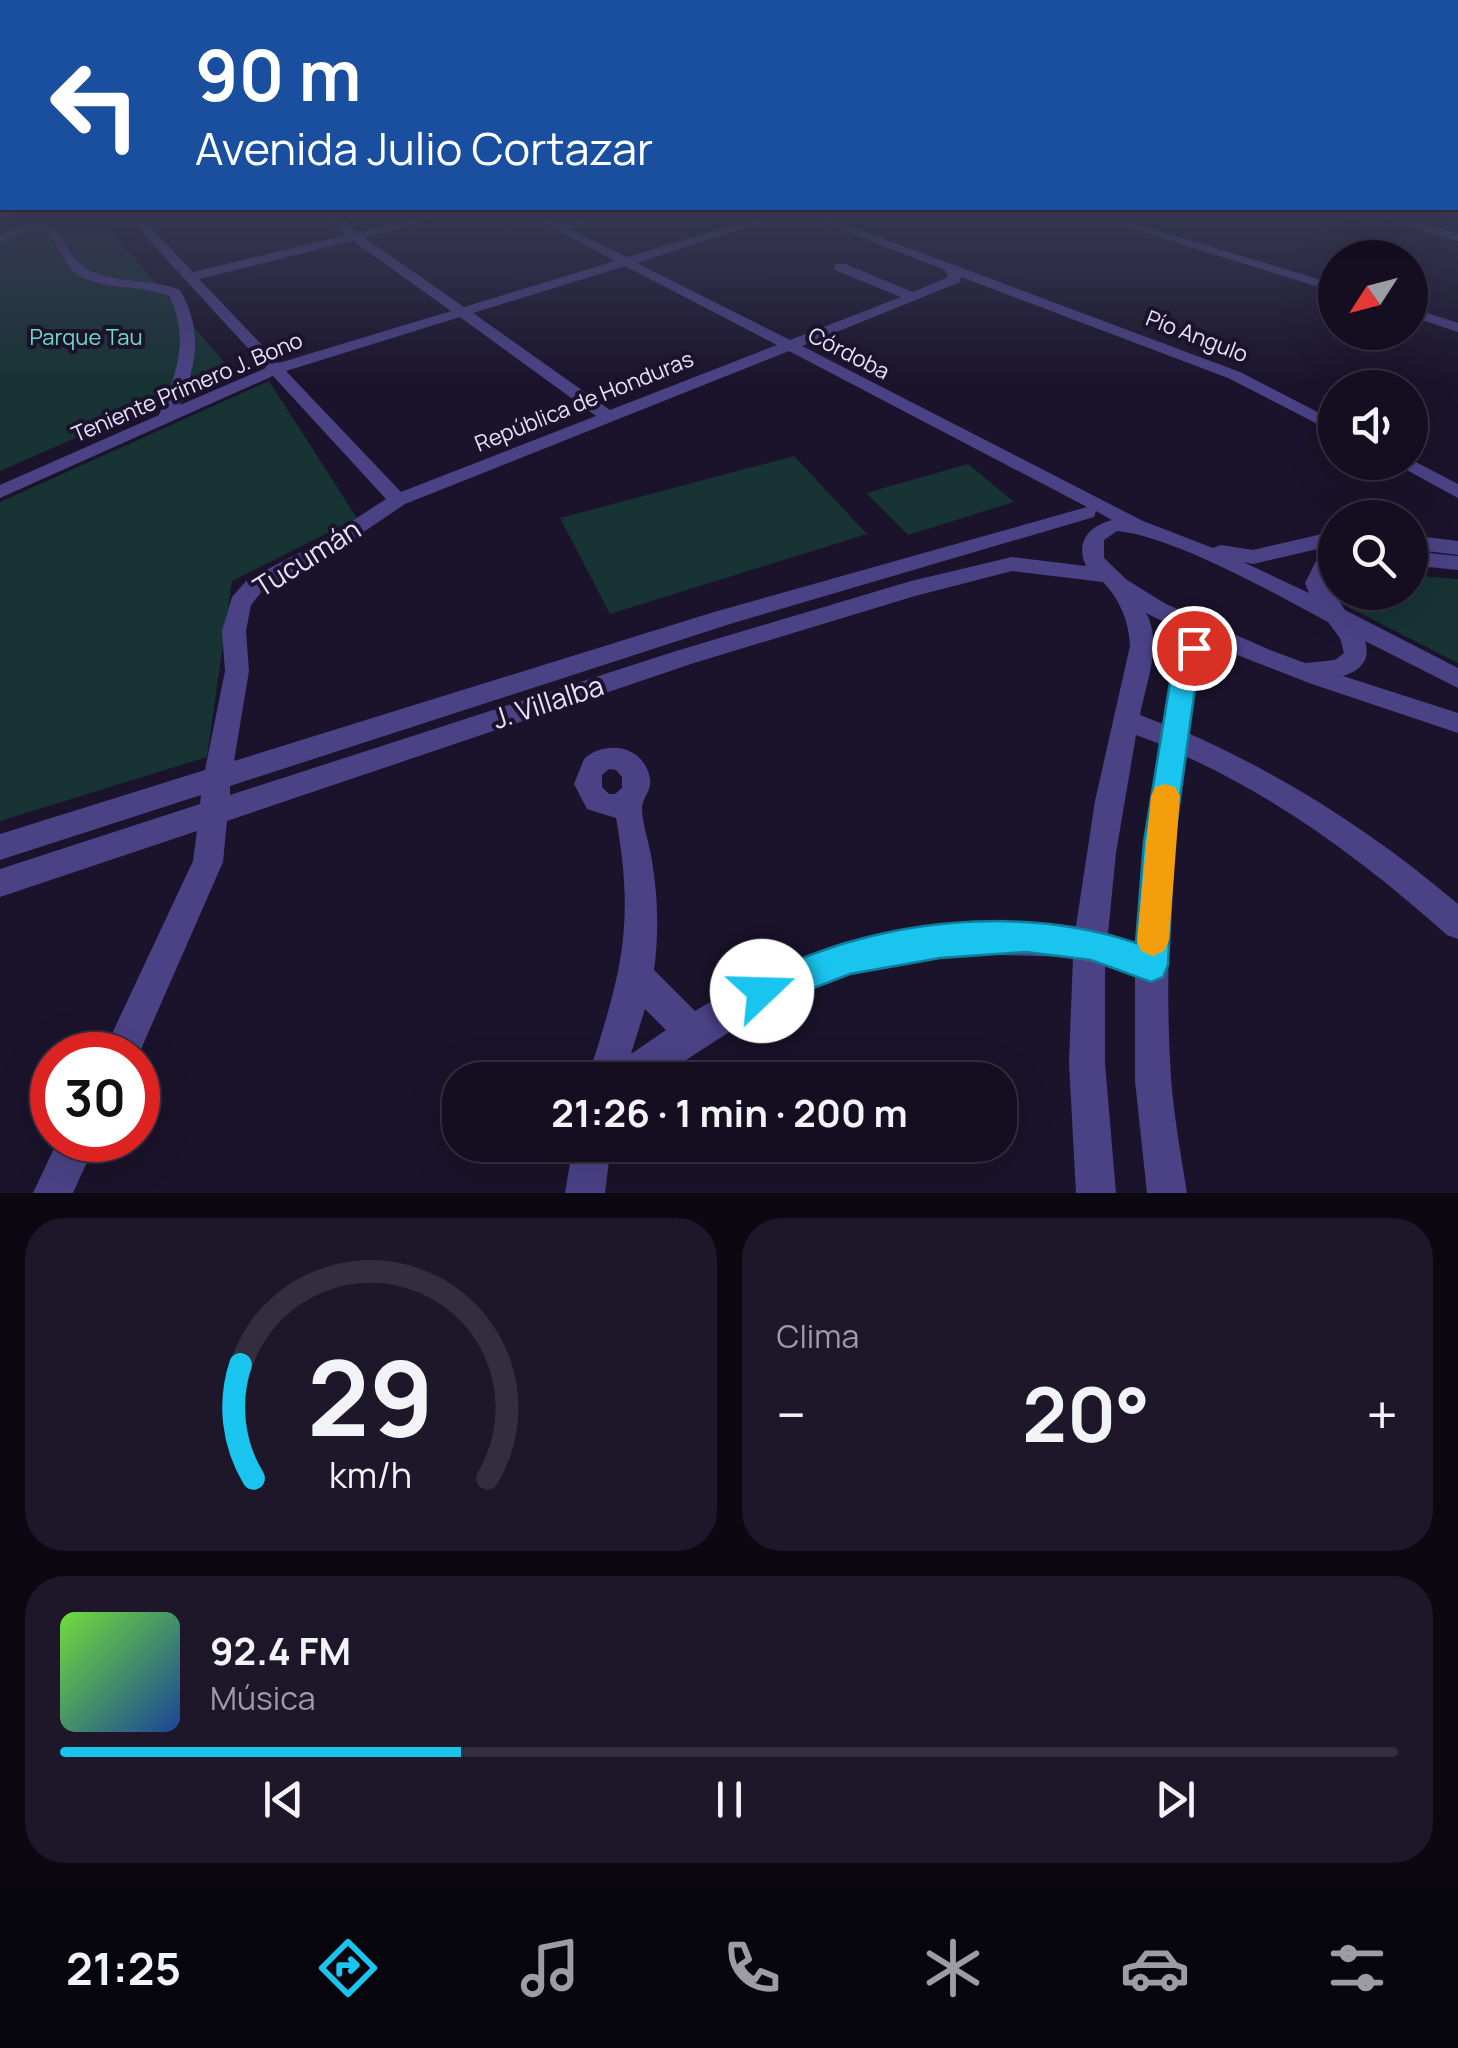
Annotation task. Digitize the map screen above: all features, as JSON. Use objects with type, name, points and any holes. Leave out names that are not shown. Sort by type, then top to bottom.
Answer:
[{"type":"street","points":[[82,272],[175,292],[190,318],[190,348],[166,419]]},
{"type":"street","points":[[185,272],[398,500]]},
{"type":"street","points":[[190,277],[212,272]]},
{"type":"street","points":[[405,272],[607,416]]},
{"type":"street","name":"Teniente Primero J. Bono","points":[[0,492],[276,369],[593,272]]},
{"type":"street","name":"Córdoba","points":[[638,272],[1064,494],[1092,523]]},
{"type":"street","points":[[849,272],[914,297]]},
{"type":"street","name":"República de Honduras","points":[[398,500],[914,297],[956,279],[952,272]]},
{"type":"street","name":"Pío Angulo","points":[[955,272],[1234,376],[1318,419]]},
{"type":"street","points":[[1281,272],[1318,283]]},
{"type":"street","points":[[1428,317],[1458,328]]},
{"type":"street","name":"Córdoba","points":[[784,347],[1142,527],[1193,546]]},
{"type":"street","points":[[1428,476],[1458,492]]},
{"type":"street","name":"Tucumán","points":[[130,1032],[208,862],[236,670],[234,632],[240,603],[255,585],[327,547],[398,500]]},
{"type":"street","points":[[1092,523],[1093,560],[1140,625],[1142,646],[1105,823],[1091,944],[1086,1062],[1096,1193]]},
{"type":"street","name":"J. Villalba","points":[[0,882],[215,796],[848,581],[1092,523],[1142,527]]},
{"type":"street","points":[[1193,546],[1253,557],[1318,542]]},
{"type":"street","points":[[1193,546],[1458,679]]},
{"type":"street","points":[[1428,546],[1457,552]]},
{"type":"street","points":[[1428,556],[1457,552]]},
{"type":"street","name":"J. Villalba","points":[[0,847],[215,796],[911,589],[1012,564],[1113,583],[1212,634],[1294,668],[1458,723]]},
{"type":"street","points":[[848,581],[911,589]]},
{"type":"street","points":[[1294,668],[1334,670],[1348,666],[1356,656],[1350,632],[1329,612]]},
{"type":"street","points":[[1167,1193],[1153,1081],[1151,965],[1159,842],[1186,658],[1212,634]]},
{"type":"street","points":[[1125,720],[1174,736],[1306,807],[1406,876],[1458,924]]},
{"type":"street","points":[[610,1062],[636,976],[642,907],[639,859],[626,800]]},
{"type":"street","points":[[650,1062],[762,991],[850,958],[940,942],[1026,936],[1091,944],[1151,965]]},
{"type":"street","points":[[636,976],[692,1032]]},
{"type":"street","points":[[53,1193],[68,1162]]},
{"type":"street","points":[[585,1193],[590,1162]]},
{"type":"green space","name":"Parque Tau","points":[[0,272],[146,272],[231,370],[0,471]]},
{"type":"green space","points":[[269,381],[357,518],[232,581],[207,757],[0,821],[0,502]]},
{"type":"green space","points":[[794,456],[867,534],[610,614],[560,518]]},
{"type":"green space","points":[[968,464],[1014,502],[908,535],[866,493]]},
{"type":"green space","points":[[1428,576],[1458,579],[1458,663],[1354,610],[1428,610]]},
{"type":"slow traffic","points":[[1153,940],[1165,796]]},
{"type":"route","points":[[762,991],[850,958],[940,942],[1026,936],[1091,944],[1151,965],[1159,842],[1186,658],[1194,648]]}]
